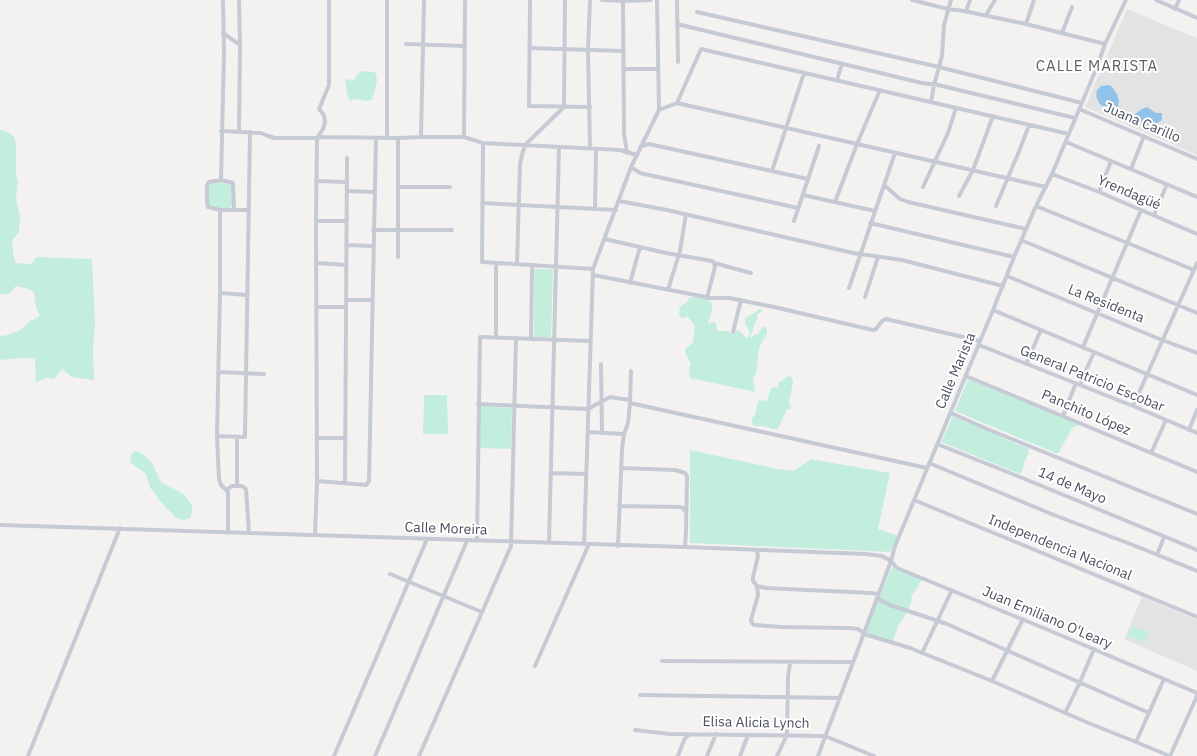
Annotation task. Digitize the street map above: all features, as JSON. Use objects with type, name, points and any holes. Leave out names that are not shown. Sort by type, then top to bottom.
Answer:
[{"type":"street","points":[[220,180],[224,52],[223,0]]},
{"type":"street","points":[[239,132],[240,0]]},
{"type":"street","points":[[315,535],[317,481],[317,138],[325,122],[324,115],[319,109],[329,85],[329,0]]},
{"type":"street","points":[[387,0],[387,138]]},
{"type":"street","points":[[421,137],[424,0]]},
{"type":"street","points":[[464,137],[465,0]]},
{"type":"street","points":[[530,0],[529,106],[590,107]]},
{"type":"street","points":[[516,264],[520,164],[523,151],[526,144],[564,107],[565,0]]},
{"type":"street","points":[[590,0],[588,50],[590,148]]},
{"type":"street","points":[[602,0],[651,0]]},
{"type":"street","points":[[584,544],[593,269],[631,167],[659,110],[657,0]]},
{"type":"street","points":[[677,0],[678,62]]},
{"type":"street","points":[[913,0],[948,9],[1026,24],[1105,44]]},
{"type":"street","points":[[931,102],[942,56],[944,25],[951,0]]},
{"type":"street","points":[[966,11],[970,0]]},
{"type":"street","points":[[986,15],[995,0]]},
{"type":"street","points":[[1026,24],[1034,0]]},
{"type":"street","name":"Calle Marista","points":[[818,756],[895,546],[1021,240],[1066,142],[1105,44],[1126,0]]},
{"type":"street","points":[[1156,0],[1197,18]]},
{"type":"street","points":[[1175,9],[1179,0]]},
{"type":"street","points":[[622,1],[624,134],[627,153]]},
{"type":"street","points":[[1062,33],[1072,7]]},
{"type":"street","points":[[697,12],[939,67],[1082,103]]},
{"type":"street","points":[[677,24],[1075,118]]},
{"type":"street","points":[[223,33],[240,45]]},
{"type":"street","points":[[406,44],[464,46]]},
{"type":"street","points":[[530,48],[623,51]]},
{"type":"street","points":[[677,103],[702,49],[1069,134]]},
{"type":"street","points":[[837,80],[842,64]]},
{"type":"street","points":[[624,69],[658,70]]},
{"type":"street","points":[[772,171],[804,73]]},
{"type":"street","points":[[835,202],[856,144],[880,90]]},
{"type":"street","points":[[659,110],[677,103],[1046,187]]},
{"type":"street","points":[[923,187],[948,133],[956,108]]},
{"type":"street","name":"Juana Carillo","points":[[1079,109],[1197,159]]},
{"type":"street","points":[[959,196],[972,170],[993,116]]},
{"type":"street","points":[[996,206],[1029,124]]},
{"type":"street","points":[[221,131],[261,132],[275,138],[464,137],[483,143],[620,150],[637,156]]},
{"type":"street","points":[[217,436],[245,437],[250,132]]},
{"type":"street","points":[[1131,168],[1144,136]]},
{"type":"street","points":[[317,481],[366,484],[369,481],[376,138]]},
{"type":"street","points":[[398,138],[398,258]]},
{"type":"street","points":[[1066,142],[1197,197]]},
{"type":"street","points":[[483,143],[482,262],[593,269]]},
{"type":"street","points":[[641,146],[649,144],[808,179]]},
{"type":"street","points":[[794,221],[820,146]]},
{"type":"street","points":[[549,543],[559,147]]},
{"type":"street","points":[[595,209],[596,149]]},
{"type":"street","points":[[849,288],[895,153]]},
{"type":"street","points":[[345,483],[347,158]]},
{"type":"street","points":[[1099,192],[1111,161]]},
{"type":"street","points":[[631,167],[640,172],[798,208]]},
{"type":"street","name":"Yrendagüé","points":[[1052,174],[1197,234]]},
{"type":"street","points":[[234,210],[233,183],[220,180],[209,182],[207,185],[207,206],[220,210],[234,210],[248,210]]},
{"type":"street","points":[[316,181],[347,182]]},
{"type":"street","points":[[1154,215],[1167,184]]},
{"type":"street","points":[[884,185],[908,202],[1026,229]]},
{"type":"street","points":[[398,187],[450,187]]},
{"type":"street","points":[[347,191],[374,192]]},
{"type":"street","points":[[803,195],[874,211]]},
{"type":"street","points":[[619,201],[686,214],[860,254],[902,260],[1003,286]]},
{"type":"street","points":[[482,203],[616,210]]},
{"type":"street","points":[[1036,206],[1194,270]]},
{"type":"street","points":[[220,210],[217,436],[219,479],[228,492],[228,532]]},
{"type":"street","points":[[1083,347],[1141,210]]},
{"type":"street","points":[[668,290],[686,214]]},
{"type":"street","points":[[316,221],[347,221]]},
{"type":"street","points":[[870,223],[1014,257]]},
{"type":"street","points":[[374,230],[452,230]]},
{"type":"street","points":[[605,239],[712,261],[751,273]]},
{"type":"street","points":[[1021,240],[1197,313]]},
{"type":"street","points":[[346,245],[373,246]]},
{"type":"street","points":[[630,283],[640,247]]},
{"type":"street","points":[[865,297],[878,257]]},
{"type":"street","points":[[317,263],[346,265]]},
{"type":"street","points":[[496,263],[496,338]]},
{"type":"street","points":[[707,298],[715,267],[714,263]]},
{"type":"street","points":[[1133,406],[1197,263]]},
{"type":"street","points":[[532,265],[532,339]]},
{"type":"street","points":[[593,276],[707,298],[741,300],[733,332]]},
{"type":"street","name":"La Residenta","points":[[1006,276],[1197,353]]},
{"type":"street","points":[[220,293],[247,294]]},
{"type":"street","points":[[346,300],[372,300]]},
{"type":"street","name":"General Patricio Escobar","points":[[741,300],[873,330],[876,330],[882,321],[886,319],[979,343],[1197,433]]},
{"type":"street","points":[[317,307],[346,307]]},
{"type":"street","points":[[993,310],[1197,395]]},
{"type":"street","points":[[1026,364],[1040,330]]},
{"type":"street","points":[[477,541],[480,337],[590,341]]},
{"type":"street","points":[[419,756],[512,542],[516,338]]},
{"type":"street","points":[[1062,416],[1094,352]]},
{"type":"street","points":[[601,364],[602,432]]},
{"type":"street","points":[[618,546],[622,449],[624,434],[628,424],[631,371]]},
{"type":"street","points":[[218,372],[264,374]]},
{"type":"street","name":"Panchito López","points":[[966,376],[1197,472]]},
{"type":"street","points":[[478,404],[588,409],[610,397],[927,468]]},
{"type":"street","points":[[1189,430],[1197,410]]},
{"type":"street","points":[[951,413],[986,429],[1197,514]]},
{"type":"street","points":[[1151,453],[1166,420]]},
{"type":"street","points":[[588,432],[624,434]]},
{"type":"street","points":[[237,437],[237,486]]},
{"type":"street","points":[[317,438],[345,438]]},
{"type":"street","name":"14 de Mayo","points":[[937,444],[1197,550]]},
{"type":"street","points":[[929,463],[1054,515],[1197,571]]},
{"type":"street","points":[[621,468],[675,470],[685,473],[687,476],[685,548]]},
{"type":"street","points":[[551,473],[586,474]]},
{"type":"street","points":[[226,490],[232,486],[242,486],[246,489],[249,533]]},
{"type":"street","name":"Independencia Nacional","points":[[914,500],[1197,617]]},
{"type":"street","points":[[619,506],[680,507],[686,511]]},
{"type":"street","name":"Calle Moreira","points":[[0,524],[865,554],[882,556],[891,561]]},
{"type":"street","points":[[28,756],[120,528]]},
{"type":"street","points":[[1157,554],[1164,537]]},
{"type":"street","points":[[334,756],[427,539]]},
{"type":"street","points":[[375,756],[467,540]]},
{"type":"street","points":[[535,666],[589,544]]},
{"type":"street","points":[[757,550],[758,556],[754,580],[759,591],[752,620],[754,625],[858,629],[864,634],[910,648],[1170,756],[1197,695]]},
{"type":"street","name":"Juan Emiliano O'Leary","points":[[891,561],[896,568],[1023,619],[1197,695]]},
{"type":"street","points":[[390,574],[482,612]]},
{"type":"street","points":[[757,586],[870,593],[890,604],[938,621],[1149,713]]},
{"type":"street","points":[[922,653],[952,590]]},
{"type":"street","points":[[992,681],[1023,619]]},
{"type":"street","points":[[1065,713],[1094,650]]},
{"type":"street","points":[[662,661],[853,662]]},
{"type":"street","points":[[777,756],[787,734],[790,663]]},
{"type":"street","points":[[1136,742],[1164,679]]},
{"type":"street","points":[[640,695],[840,698]]},
{"type":"street","name":"Elisa Alicia Lynch","points":[[635,730],[689,734],[825,736],[874,756]]},
{"type":"street","points":[[678,756],[684,740],[689,734]]},
{"type":"street","points":[[707,756],[716,734]]},
{"type":"street","points":[[740,756],[748,735]]},
{"type":"shaded area","points":[[1127,9],[1197,38],[1197,155],[1085,107]]},
{"type":"shaded area","points":[[1142,597],[1197,620],[1197,671],[1124,639]]},
{"type":"green space","points":[[363,71],[376,73],[377,81],[372,100],[355,99],[350,101],[345,80],[354,80],[358,73]]},
{"type":"green space","points":[[0,130],[8,132],[14,137],[16,144],[16,175],[18,182],[16,198],[20,217],[19,232],[12,241],[16,263],[31,264],[37,257],[92,259],[95,323],[93,349],[94,380],[72,377],[62,369],[54,379],[46,378],[36,382],[35,358],[0,360],[0,336],[22,329],[29,322],[40,316],[36,307],[34,292],[16,286],[9,294],[0,294]]},
{"type":"green space","points":[[214,181],[232,185],[232,205],[229,209],[210,207],[209,187],[210,183]]},
{"type":"green space","points":[[534,269],[553,269],[551,337],[534,337]]},
{"type":"green space","points":[[689,298],[705,298],[712,303],[709,324],[712,322],[716,323],[718,331],[729,331],[731,334],[737,330],[746,338],[750,335],[745,324],[745,318],[761,309],[762,311],[757,315],[757,320],[750,336],[751,338],[758,334],[766,326],[767,334],[760,346],[757,371],[753,378],[755,392],[690,378],[689,370],[691,364],[685,352],[686,348],[693,343],[695,326],[687,316],[682,318],[679,313],[680,307]]},
{"type":"green space","points":[[788,376],[792,377],[793,382],[789,404],[791,409],[787,409],[778,429],[755,426],[752,423],[752,419],[759,400],[767,401],[771,388],[778,388],[778,383]]},
{"type":"green space","points":[[968,379],[1081,424],[1072,428],[1058,454],[955,411]]},
{"type":"green space","points":[[424,395],[447,395],[448,434],[423,434]]},
{"type":"green space","points":[[480,406],[512,408],[511,449],[479,448]]},
{"type":"green space","points":[[953,416],[1029,448],[1022,472],[1020,474],[941,442]]},
{"type":"green space","points":[[690,450],[794,471],[811,459],[890,473],[878,529],[899,536],[890,552],[690,543]]},
{"type":"green space","points":[[137,451],[152,463],[161,482],[183,494],[188,499],[192,506],[190,518],[184,520],[176,518],[159,500],[150,488],[146,474],[131,463],[130,458],[133,452]]},
{"type":"green space","points":[[892,567],[923,580],[911,596],[912,600],[898,626],[892,644],[864,634]]},
{"type":"green space","points":[[1132,626],[1149,632],[1144,643],[1128,636]]},
{"type":"water","points":[[1109,85],[1117,94],[1118,107],[1134,115],[1147,107],[1156,113],[1162,113],[1162,120],[1149,126],[1114,106],[1102,106],[1096,96],[1097,90],[1101,86]]},
{"type":"district","name":"CALLE MARISTA","points":[[1097,67]]}]
